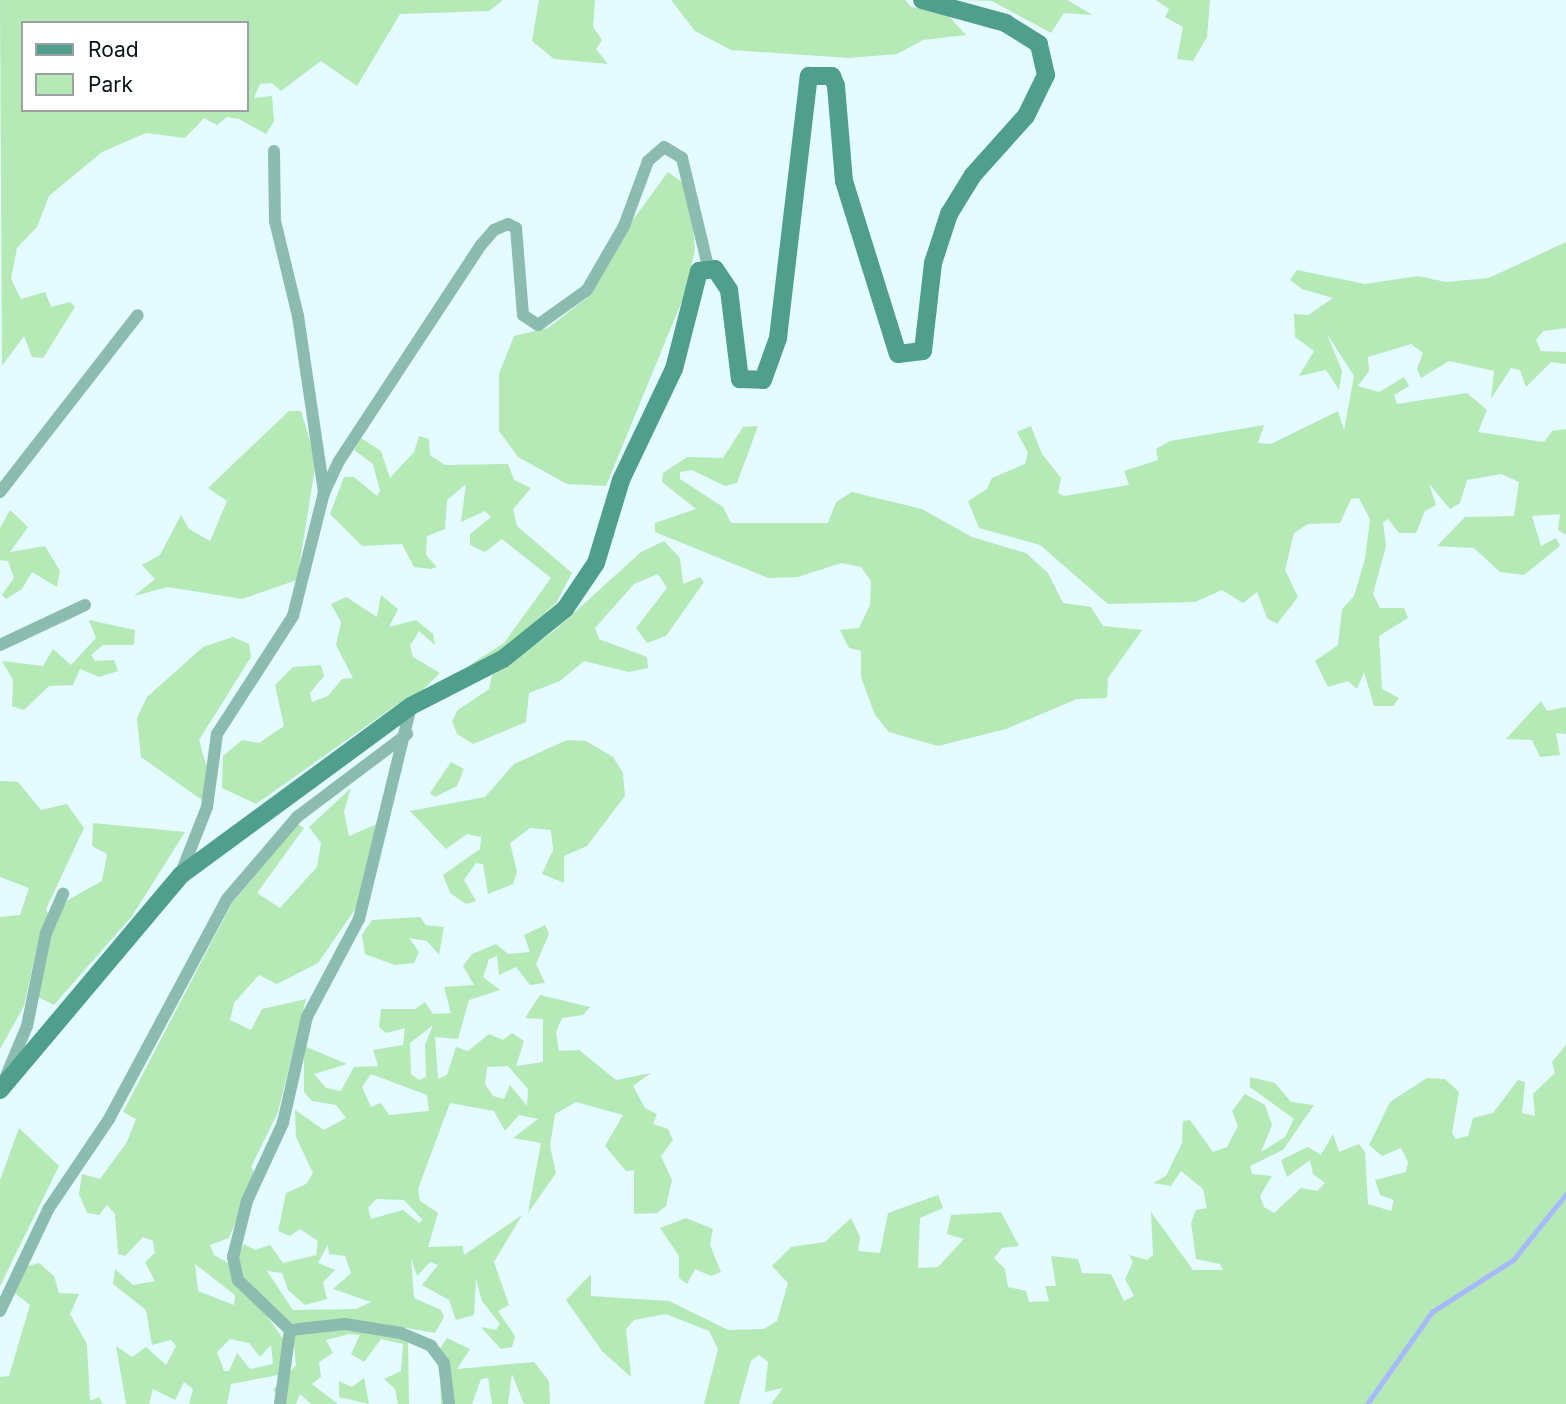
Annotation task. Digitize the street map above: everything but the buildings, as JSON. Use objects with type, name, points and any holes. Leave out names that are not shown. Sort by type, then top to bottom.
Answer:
[{"type":"street","points":[[181,875],[209,798],[217,734],[293,616],[324,494],[364,420],[494,230],[508,224],[521,235],[523,315],[538,325],[587,290],[624,226],[648,161],[657,151],[674,149],[689,182],[708,266],[729,290],[740,379],[763,380],[778,338],[804,96],[809,76],[832,76],[841,102],[844,181],[880,304],[898,354],[923,351],[933,263],[949,214],[973,175],[1026,116],[1046,75],[1039,44],[1006,23],[922,0]]},
{"type":"street","points":[[274,151],[274,211],[298,316],[324,494]]},
{"type":"street","points":[[0,1090],[181,875],[411,706],[503,659],[565,608],[596,563],[621,480],[686,335],[694,279],[708,266]]},
{"type":"street","points":[[0,492],[138,315]]},
{"type":"street","points":[[0,645],[85,605]]},
{"type":"street","points":[[411,706],[407,734],[359,919],[318,989],[283,1123],[235,1238],[238,1280],[290,1331],[355,1325],[431,1346],[444,1363],[449,1404]]},
{"type":"street","points":[[0,1311],[49,1208],[109,1119],[227,898],[297,817],[407,734]]},
{"type":"street","points":[[0,1090],[27,1026],[46,933],[63,894]]},
{"type":"street","points":[[280,1404],[290,1331]]},
{"type":"green space","points":[[0,0],[503,0],[489,11],[400,14],[357,86],[321,61],[281,91],[272,83],[260,84],[254,98],[272,96],[274,121],[266,134],[239,119],[227,117],[217,125],[204,118],[185,138],[146,133],[102,152],[49,196],[37,227],[17,248],[11,279],[21,299],[45,292],[51,307],[70,302],[75,307],[43,358],[32,357],[24,336],[2,366]]},
{"type":"green space","points":[[539,0],[595,0],[593,27],[602,40],[596,49],[608,64],[554,59],[532,41]]},
{"type":"green space","points":[[671,0],[905,0],[911,7],[945,12],[966,35],[923,40],[897,54],[849,58],[731,50],[695,31]]},
{"type":"green space","points":[[962,0],[1067,0],[1093,15],[1064,13],[1051,33],[992,1]]},
{"type":"green space","points":[[1156,0],[1210,0],[1207,37],[1193,61],[1177,59],[1183,27],[1165,17],[1169,9]]},
{"type":"green space","points":[[668,172],[690,188],[695,250],[684,296],[606,486],[567,484],[518,457],[499,431],[499,374],[514,336],[548,328],[588,297],[621,236]]},
{"type":"green space","points":[[1566,242],[1566,328],[1543,331],[1536,340],[1541,351],[1566,352],[1566,364],[1551,362],[1526,387],[1520,370],[1511,368],[1491,399],[1494,371],[1449,361],[1421,378],[1417,369],[1423,353],[1411,344],[1368,357],[1369,371],[1358,386],[1379,392],[1404,377],[1409,386],[1394,395],[1397,404],[1467,393],[1487,410],[1478,432],[1544,442],[1552,431],[1566,429],[1566,535],[1558,530],[1560,514],[1532,516],[1541,546],[1556,538],[1560,546],[1524,575],[1500,572],[1474,548],[1437,546],[1465,517],[1514,516],[1519,482],[1501,474],[1467,480],[1460,503],[1450,509],[1429,484],[1436,505],[1425,511],[1416,533],[1399,533],[1388,519],[1383,522],[1386,546],[1373,594],[1380,608],[1404,608],[1408,618],[1379,636],[1382,689],[1399,698],[1393,706],[1374,706],[1364,672],[1357,689],[1348,681],[1328,687],[1315,661],[1338,645],[1342,609],[1354,596],[1365,559],[1370,519],[1359,498],[1351,499],[1340,523],[1308,524],[1294,533],[1285,570],[1298,597],[1277,624],[1267,618],[1257,592],[1243,603],[1222,590],[1195,602],[1108,604],[1040,545],[979,528],[968,501],[987,489],[992,478],[1025,464],[1028,453],[1017,432],[1031,426],[1042,454],[1061,478],[1058,493],[1064,496],[1129,485],[1124,471],[1158,460],[1156,449],[1170,441],[1264,425],[1258,443],[1271,444],[1338,411],[1344,430],[1354,376],[1327,334],[1342,371],[1339,390],[1326,370],[1299,376],[1314,351],[1295,337],[1294,314],[1308,315],[1333,298],[1302,289],[1290,280],[1297,270],[1365,284],[1418,276],[1446,282],[1489,278]]},
{"type":"green space","points":[[289,411],[301,411],[316,461],[297,580],[242,599],[168,587],[134,596],[155,579],[142,565],[160,555],[181,515],[189,529],[210,541],[227,501],[208,488]]},
{"type":"green space","points":[[758,426],[737,483],[725,486],[692,470],[680,472],[680,479],[723,507],[731,523],[828,523],[836,502],[852,492],[922,509],[972,537],[1026,553],[1048,573],[1063,603],[1091,607],[1103,626],[1142,630],[1108,678],[1107,698],[1077,699],[1006,729],[938,746],[889,732],[875,715],[861,677],[861,651],[849,648],[840,630],[859,628],[870,605],[871,581],[861,567],[841,563],[798,577],[768,578],[655,532],[655,523],[696,509],[662,482],[663,473],[687,457],[723,458],[743,427]]},
{"type":"green space","points":[[419,436],[429,439],[430,455],[445,465],[508,464],[514,480],[531,488],[513,509],[517,526],[572,573],[556,603],[504,650],[476,665],[468,666],[504,643],[551,578],[502,539],[485,552],[470,545],[470,534],[491,517],[485,511],[461,522],[466,484],[447,500],[445,529],[427,536],[426,555],[437,567],[431,569],[414,567],[402,544],[362,546],[330,514],[344,477],[354,477],[377,496],[380,491],[373,464],[354,450],[361,438],[381,451],[390,478],[414,452]]},
{"type":"green space","points":[[10,510],[28,527],[10,552],[45,546],[60,571],[57,587],[32,572],[22,589],[6,599],[2,595],[14,578],[8,561],[0,560],[0,528]]},
{"type":"green space","points":[[664,541],[680,558],[683,584],[700,577],[704,582],[666,636],[647,643],[636,628],[667,588],[658,574],[634,584],[595,628],[599,639],[647,657],[648,668],[629,672],[584,661],[560,681],[529,693],[526,722],[473,744],[457,734],[452,721],[458,710],[489,689],[492,675],[554,631],[641,552]]},
{"type":"green space","points":[[381,595],[398,609],[389,627],[416,620],[433,634],[435,645],[419,631],[410,646],[413,657],[440,673],[407,705],[399,703],[256,804],[222,788],[223,756],[242,740],[259,743],[284,726],[275,685],[293,667],[321,665],[324,676],[310,693],[312,702],[328,696],[342,679],[353,678],[336,645],[341,622],[331,604],[346,597],[377,617]]},
{"type":"green space","points":[[89,620],[135,630],[134,645],[103,645],[91,655],[95,661],[114,660],[118,671],[99,677],[80,669],[73,685],[49,686],[24,710],[12,706],[13,680],[2,661],[43,666],[53,649],[71,665],[96,638]]},
{"type":"green space","points":[[233,637],[249,644],[251,657],[199,740],[209,775],[202,800],[141,757],[137,718],[147,697],[203,647]]},
{"type":"green space","points":[[1541,701],[1547,711],[1566,707],[1566,734],[1556,733],[1560,755],[1540,757],[1532,740],[1506,739]]},
{"type":"green space","points":[[567,740],[586,741],[613,757],[623,773],[625,796],[587,846],[564,856],[564,883],[542,874],[553,850],[551,830],[530,828],[510,843],[517,872],[513,884],[488,894],[483,864],[476,863],[464,880],[476,901],[466,904],[450,893],[443,875],[480,849],[481,837],[467,834],[446,849],[410,811],[485,797],[514,764]]},
{"type":"green space","points":[[451,762],[464,769],[457,786],[435,797],[430,793]]},
{"type":"green space","points":[[0,781],[18,782],[41,810],[67,804],[84,828],[46,909],[52,923],[68,900],[102,881],[107,854],[92,846],[93,823],[185,832],[132,916],[54,1005],[34,995],[38,943],[24,1006],[0,1049],[0,917],[20,915],[29,888],[0,877]]},
{"type":"green space","points":[[351,788],[344,812],[349,836],[379,823],[358,905],[318,963],[277,984],[259,975],[234,1003],[230,1020],[251,1030],[262,1009],[306,999],[278,1112],[251,1167],[255,1174],[229,1238],[210,1245],[214,1255],[232,1265],[244,1244],[255,1250],[270,1245],[283,1263],[316,1255],[318,1241],[300,1229],[290,1236],[278,1231],[286,1193],[306,1184],[313,1173],[296,1137],[295,1110],[324,1130],[346,1118],[336,1105],[312,1101],[304,1092],[304,1046],[347,1064],[314,1074],[326,1088],[341,1091],[354,1067],[378,1066],[373,1050],[403,1045],[405,1028],[386,1033],[379,1027],[381,1009],[415,1009],[425,1002],[433,1014],[451,1013],[444,987],[474,985],[463,966],[472,954],[496,944],[508,954],[530,952],[524,935],[545,925],[549,934],[536,964],[545,983],[530,985],[516,967],[499,975],[497,956],[489,959],[483,977],[500,990],[469,1000],[458,1039],[435,1037],[438,1079],[447,1075],[456,1047],[468,1051],[489,1034],[503,1040],[512,1033],[524,1041],[516,1066],[543,1062],[543,1019],[525,1018],[540,995],[590,1007],[583,1015],[562,1018],[556,1032],[559,1051],[579,1050],[616,1080],[651,1073],[633,1086],[645,1108],[657,1114],[653,1124],[668,1129],[673,1140],[661,1156],[672,1180],[666,1206],[657,1213],[634,1214],[634,1170],[626,1171],[605,1146],[623,1115],[576,1102],[555,1114],[550,1146],[556,1173],[528,1213],[541,1143],[513,1138],[538,1119],[519,1115],[505,1131],[494,1111],[450,1103],[418,1189],[420,1201],[438,1213],[428,1247],[463,1246],[464,1255],[522,1215],[494,1262],[509,1305],[498,1311],[515,1336],[512,1347],[501,1349],[481,1327],[496,1330],[500,1324],[482,1301],[476,1279],[474,1315],[456,1320],[449,1300],[422,1285],[438,1265],[430,1262],[417,1276],[411,1258],[414,1298],[441,1310],[444,1317],[435,1333],[395,1326],[408,1342],[409,1404],[398,1404],[395,1389],[384,1379],[401,1371],[403,1344],[381,1339],[364,1362],[351,1354],[360,1335],[349,1334],[326,1340],[333,1353],[319,1362],[321,1377],[312,1384],[338,1404],[311,1404],[300,1394],[296,1404],[285,1404],[273,1390],[296,1365],[293,1333],[301,1325],[267,1316],[284,1340],[278,1375],[231,1384],[227,1404],[189,1404],[193,1389],[184,1382],[175,1400],[153,1389],[149,1404],[126,1404],[116,1346],[132,1357],[146,1347],[166,1365],[176,1346],[171,1340],[152,1345],[146,1310],[113,1284],[115,1269],[133,1285],[155,1281],[145,1262],[155,1253],[153,1241],[143,1237],[125,1256],[118,1254],[115,1214],[107,1205],[99,1215],[87,1213],[79,1194],[82,1174],[100,1179],[127,1142],[136,1119],[123,1112],[232,903],[298,824],[304,828],[257,893],[280,908],[317,867],[321,843],[309,827]],"holes":[[[433,1025],[425,1045],[426,1077],[419,1080],[411,1074],[410,1043]],[[508,1066],[528,1089],[527,1106],[510,1085],[504,1099],[493,1096],[485,1084],[487,1067]],[[371,1074],[427,1095],[429,1111],[389,1115],[381,1103],[371,1107],[362,1087]],[[376,1199],[404,1200],[423,1220],[419,1223],[403,1210],[371,1219],[368,1208]],[[328,1244],[329,1254],[345,1256],[351,1273],[333,1289],[371,1302],[356,1309],[293,1310],[267,1271],[282,1273],[288,1290],[305,1305],[327,1299],[323,1282],[335,1270],[318,1263]],[[195,1264],[235,1295],[234,1305],[198,1291]],[[230,1339],[249,1343],[260,1357],[271,1345],[273,1364],[250,1369],[237,1353],[229,1371],[224,1371],[217,1352]]]},
{"type":"green space","points":[[420,917],[426,925],[444,927],[439,955],[427,941],[409,938],[419,952],[414,963],[395,965],[365,954],[362,935],[372,920]]},
{"type":"green space","points":[[1566,1045],[1566,1404],[771,1404],[783,1388],[765,1392],[768,1362],[759,1355],[751,1361],[739,1404],[704,1404],[718,1349],[709,1331],[666,1314],[634,1320],[626,1329],[631,1377],[602,1351],[566,1300],[591,1274],[591,1296],[669,1301],[728,1330],[764,1329],[777,1321],[788,1283],[772,1266],[791,1247],[825,1242],[851,1218],[860,1237],[858,1251],[880,1253],[888,1213],[938,1195],[943,1208],[920,1218],[918,1268],[938,1267],[964,1239],[947,1234],[951,1215],[1001,1212],[1019,1246],[1002,1248],[994,1258],[1005,1269],[1008,1287],[1026,1291],[1029,1302],[1049,1301],[1045,1286],[1056,1286],[1051,1256],[1078,1259],[1082,1273],[1111,1274],[1124,1301],[1134,1296],[1125,1279],[1133,1262],[1129,1255],[1147,1260],[1153,1255],[1151,1212],[1193,1270],[1223,1270],[1220,1264],[1196,1259],[1191,1223],[1196,1210],[1207,1208],[1203,1189],[1181,1171],[1171,1186],[1153,1183],[1166,1176],[1182,1143],[1183,1121],[1190,1120],[1213,1152],[1227,1147],[1238,1126],[1232,1111],[1245,1094],[1265,1105],[1272,1125],[1261,1152],[1285,1137],[1294,1119],[1250,1087],[1250,1077],[1275,1083],[1291,1102],[1314,1105],[1283,1150],[1250,1166],[1252,1174],[1272,1176],[1260,1196],[1264,1207],[1274,1213],[1301,1188],[1317,1191],[1325,1183],[1313,1174],[1310,1160],[1287,1177],[1281,1160],[1308,1147],[1321,1155],[1333,1134],[1339,1152],[1359,1144],[1365,1152],[1368,1204],[1391,1211],[1394,1200],[1380,1195],[1375,1180],[1406,1172],[1408,1162],[1401,1148],[1382,1156],[1369,1145],[1390,1102],[1427,1078],[1445,1079],[1459,1092],[1452,1133],[1456,1139],[1468,1136],[1473,1118],[1493,1113],[1518,1080],[1525,1082],[1522,1113],[1535,1116],[1533,1094],[1555,1073],[1552,1062]]},
{"type":"green space","points":[[19,1128],[59,1166],[0,1286],[0,1180]]},
{"type":"green space","points":[[686,1218],[713,1229],[710,1245],[721,1272],[711,1276],[695,1269],[687,1284],[679,1278],[679,1256],[660,1228]]},
{"type":"green space","points":[[39,1263],[54,1276],[59,1293],[79,1294],[70,1314],[87,1344],[90,1401],[99,1397],[103,1404],[0,1404],[0,1377],[9,1376],[30,1305],[15,1293],[28,1266]]},
{"type":"green space","points":[[447,1338],[470,1349],[457,1369],[534,1362],[549,1381],[550,1404],[524,1404],[512,1374],[508,1404],[492,1404],[488,1378],[481,1379],[472,1404],[441,1404],[439,1350]]},
{"type":"green space","points":[[364,1378],[369,1404],[339,1397],[339,1381],[352,1387]]},
{"type":"waterway","points":[[1367,1404],[1432,1312],[1513,1260],[1566,1194]]}]
